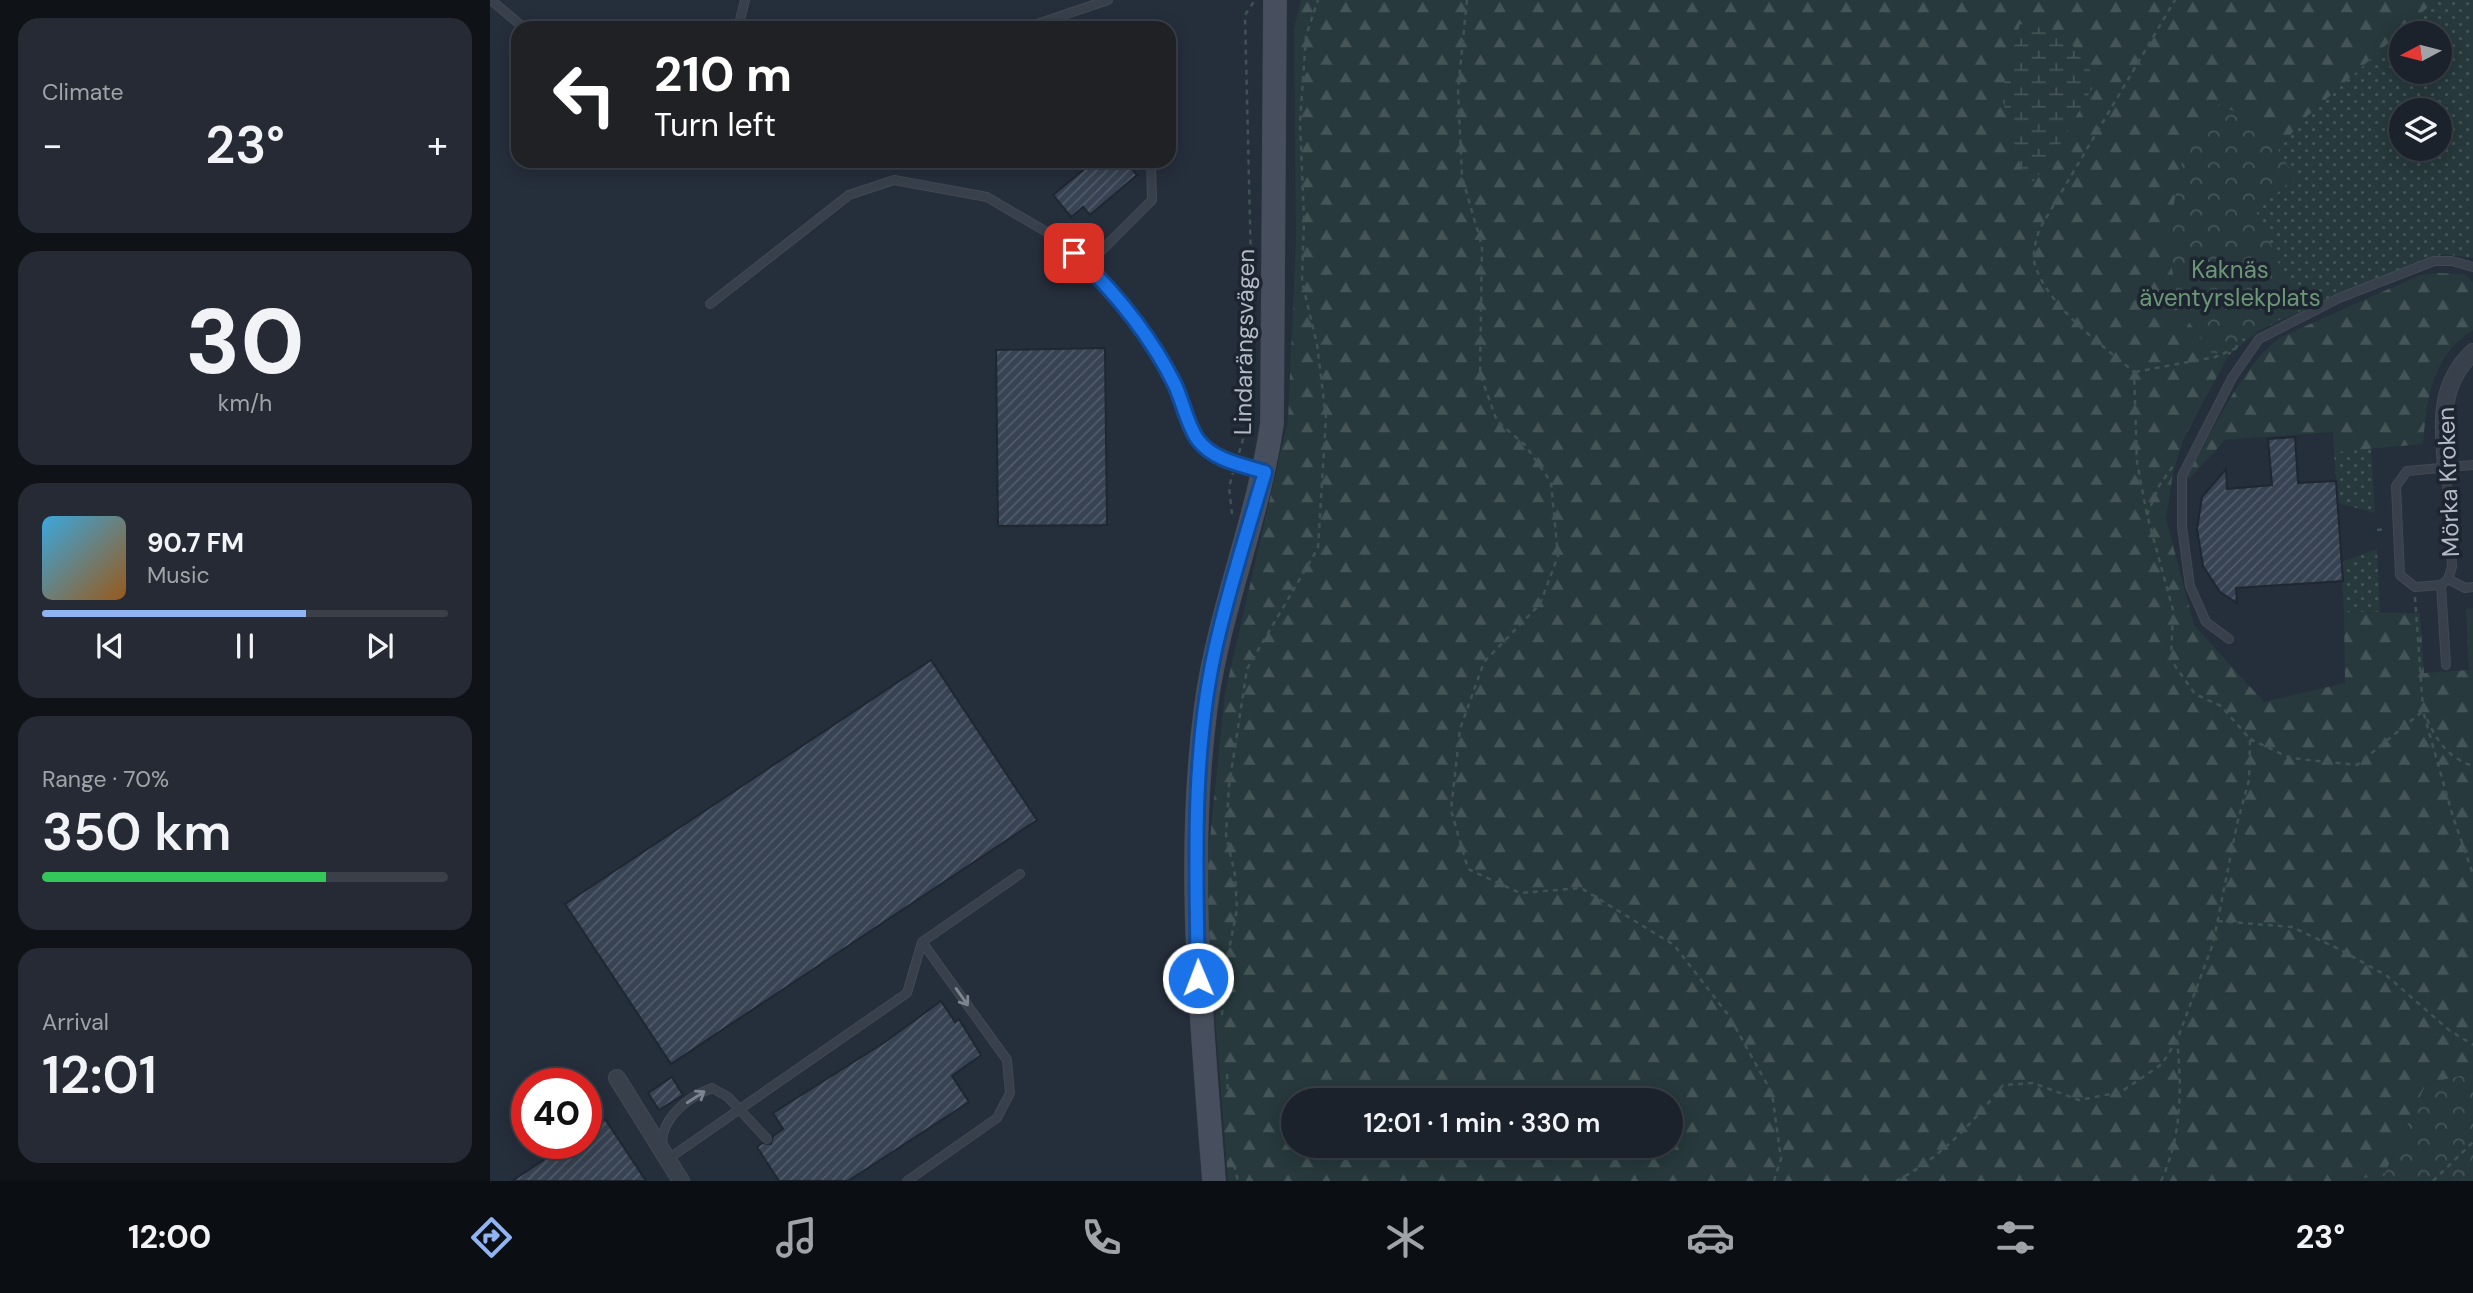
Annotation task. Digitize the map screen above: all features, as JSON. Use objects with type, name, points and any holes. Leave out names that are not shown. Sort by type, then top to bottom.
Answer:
[{"type":"street","name":"Lindarängsvägen","points":[[1214,1181],[1198,978],[1196,834],[1199,767],[1217,637],[1265,472],[1272,423],[1275,0]]},
{"type":"street","name":"Mörka Kroken","points":[[2446,467],[2444,401],[2456,372],[2473,352]]},
{"type":"street","points":[[617,1078],[681,1181]]},
{"type":"lane","points":[[491,0],[516,21]]},
{"type":"lane","points":[[740,21],[746,0]]},
{"type":"lane","points":[[1046,21],[1108,0]]},
{"type":"lane","points":[[1087,265],[1153,200],[1151,168]]},
{"type":"lane","points":[[710,304],[849,195],[894,180],[987,198],[1062,241],[1113,289],[1152,344],[1174,385],[1197,439],[1214,455],[1265,472]]},
{"type":"lane","points":[[2229,639],[2206,622],[2190,586],[2182,527],[2182,476],[2232,378],[2259,339],[2339,299],[2434,261],[2452,261],[2473,267]]},
{"type":"lane","points":[[2473,465],[2407,471],[2396,486],[2400,575],[2415,587],[2445,582],[2465,588],[2473,587]]},
{"type":"lane","name":"Mörka Kroken","points":[[2446,467],[2452,567],[2445,582],[2446,665]]},
{"type":"lane","points":[[767,1139],[739,1109],[720,1091],[712,1088],[674,1113],[664,1125],[665,1155],[739,1109],[907,993],[922,942],[1020,874]]},
{"type":"lane","points":[[907,1181],[997,1118],[1010,1093],[1007,1060],[922,942]]},
{"type":"path","name":"Lindarängsvägen","points":[[1236,463],[1250,415],[1251,264],[1245,15],[1255,0]]},
{"type":"path","points":[[1222,1015],[1237,909],[1235,874],[1226,835],[1230,786],[1247,669],[1318,548],[1326,418],[1317,345],[1302,282],[1304,219],[1300,122],[1306,36],[1318,0]]},
{"type":"path","points":[[1467,0],[1458,90],[1462,177],[1482,246],[1480,374],[1497,421],[1525,444],[1551,482],[1558,556],[1541,604],[1484,662],[1460,729],[1451,810],[1468,869],[1520,893],[1581,888],[1674,945],[1729,1016],[1772,1093],[1781,1158],[1774,1181]]},
{"type":"path","points":[[2175,0],[2045,218],[2033,253],[2036,268],[2064,311],[2134,372],[2137,462],[2147,515],[2173,610],[2171,660],[2195,694],[2221,706],[2250,739],[2290,758],[2357,765],[2423,711]]},
{"type":"path","points":[[2134,372],[2215,357],[2259,339]]},
{"type":"path","points":[[2147,515],[2171,466],[2197,446]]},
{"type":"path","points":[[2415,587],[2423,711],[2453,817],[2473,874]]},
{"type":"path","points":[[2423,711],[2435,737],[2455,760],[2473,766]]},
{"type":"path","points":[[1896,1181],[1923,1167],[1981,1113],[2003,1086],[2032,1083],[2079,1100],[2121,1092],[2162,1064],[2177,1040],[2213,944],[2237,824],[2249,780],[2250,739]]},
{"type":"path","points":[[2218,921],[2292,927],[2339,949],[2387,976],[2449,1030],[2473,1045]]},
{"type":"path","points":[[2161,1181],[2179,1123],[2181,1074],[2177,1040]]},
{"type":"path","points":[[1226,1066],[1229,1105]]},
{"type":"path","points":[[2433,1181],[2473,1143]]},
{"type":"path","points":[[1232,1159],[1238,1181]]},
{"type":"green space","points":[[1301,0],[2436,0],[2413,21],[2389,21],[2389,42],[2302,121],[2223,215],[2204,279],[2228,356],[2184,438],[2173,472],[2166,519],[2194,625],[2264,702],[2345,683],[2344,612],[2420,613],[2424,673],[2469,670],[2466,609],[2473,608],[2473,1073],[2426,1084],[2385,1173],[2353,1181],[1228,1181],[1205,887],[1225,693],[1288,420],[1296,239],[1294,28]]},
{"type":"green space","points":[[2436,0],[2473,0],[2473,258],[2443,254],[2337,294],[2258,331],[2228,356],[2204,279],[2223,215],[2302,121],[2389,42],[2389,84],[2452,84],[2452,21],[2413,21]]},
{"type":"green space","points":[[2020,24],[2063,32],[2097,80],[2055,153],[2027,190],[2001,94]]},
{"type":"green space","name":"Kaknäs äventyrslekplats","points":[[2219,104],[2264,126],[2295,178],[2256,211],[2299,308],[2213,355],[2180,310],[2167,243],[2183,153]]},
{"type":"green space","points":[[2464,274],[2473,282],[2473,330],[2448,352],[2440,366],[2430,395],[2423,444],[2334,452],[2333,432],[2225,440],[2189,479],[2186,478],[2240,384],[2265,350],[2279,338],[2420,275]]},
{"type":"green space","points":[[2371,449],[2375,513],[2338,503],[2334,452]]},
{"type":"green space","points":[[2377,549],[2380,612],[2344,612],[2341,562]]},
{"type":"green space","points":[[2473,1073],[2473,1181],[2353,1181],[2385,1173],[2426,1084]]},
{"type":"building","points":[[1086,168],[1131,168],[1137,175],[1090,215],[1083,207],[1071,217],[1053,195]]},
{"type":"building","points":[[1105,348],[1107,525],[998,526],[996,350]]},
{"type":"building","points":[[2295,437],[2298,483],[2336,481],[2343,581],[2236,588],[2237,603],[2220,592],[2203,566],[2197,529],[2202,497],[2226,469],[2227,489],[2272,485],[2268,439]]},
{"type":"building","points":[[931,660],[1037,820],[671,1064],[565,904]]},
{"type":"building","points":[[941,1001],[955,1022],[959,1019],[981,1055],[952,1076],[969,1102],[848,1181],[779,1181],[757,1147],[762,1143],[771,1144],[773,1136],[783,1129],[773,1113],[885,1042]]},
{"type":"building","points":[[672,1077],[683,1095],[659,1110],[648,1093]]},
{"type":"building","points":[[605,1119],[646,1181],[512,1181],[545,1159],[602,1159],[602,1121]]},
{"type":"route","points":[[1074,253],[1113,289],[1152,344],[1174,385],[1197,439],[1214,455],[1265,472],[1217,637],[1206,704],[1199,767],[1196,834],[1198,978]]}]
